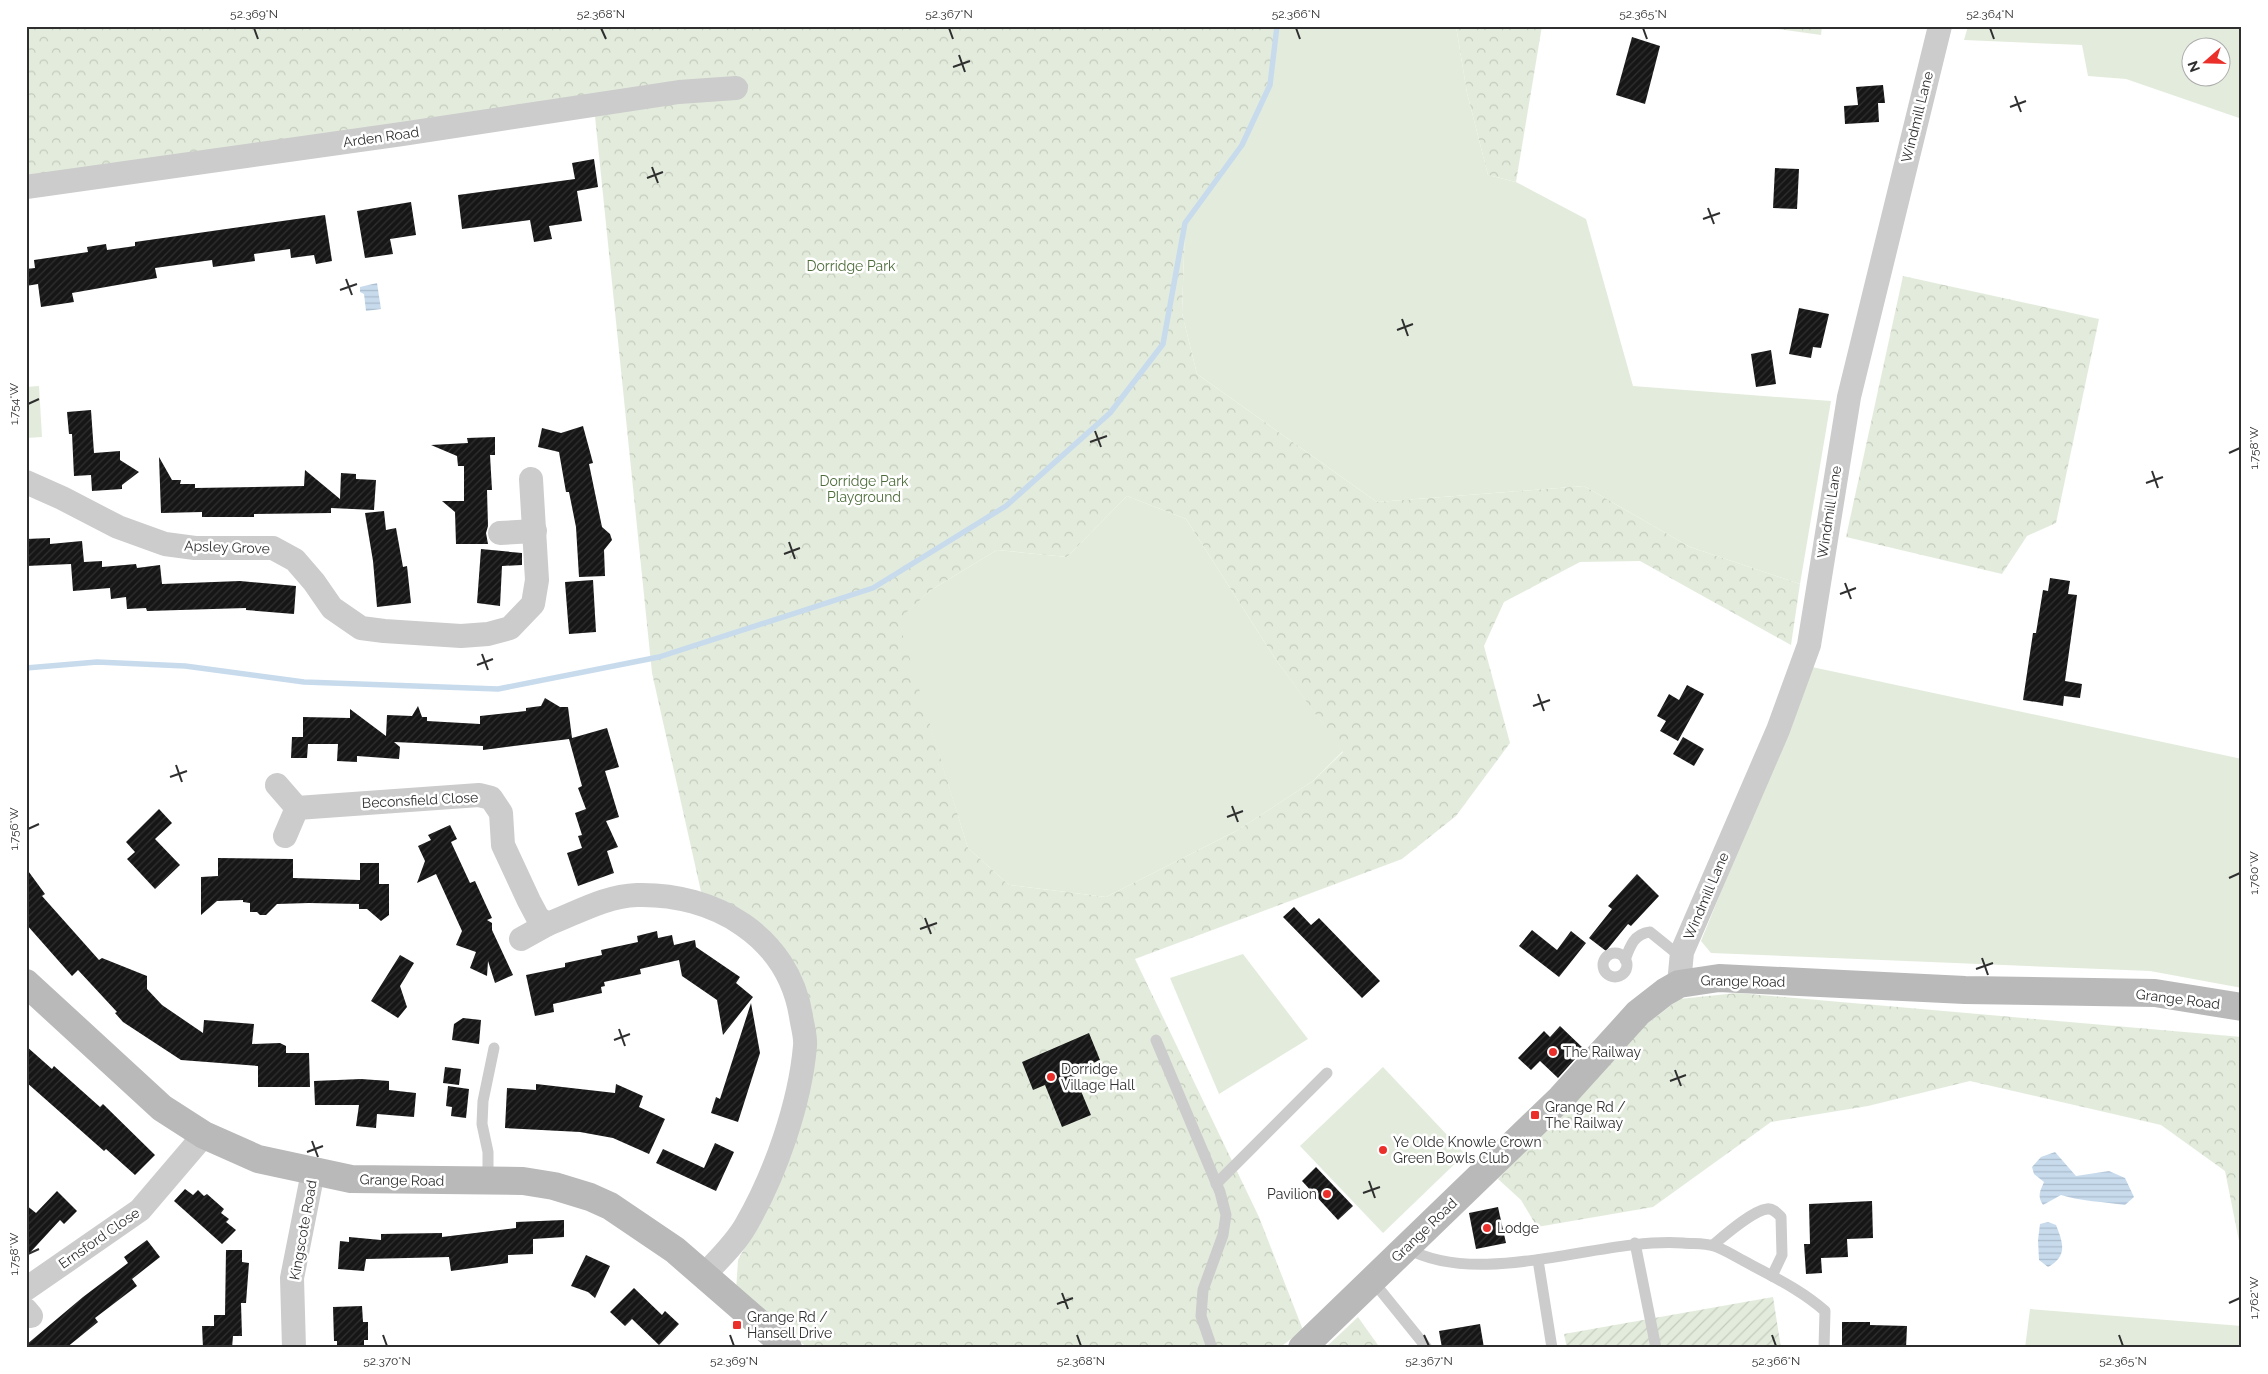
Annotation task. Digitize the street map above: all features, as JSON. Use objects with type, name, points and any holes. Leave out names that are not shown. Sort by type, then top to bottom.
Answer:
[{"type":"main road","name":"Grange Road","points":[[1302,1348],[1561,1098],[1626,1025],[1664,992],[1686,981],[1719,978],[1965,990],[2154,993],[2242,1007]]},
{"type":"main road","name":"Grange Road","points":[[26,983],[162,1108],[204,1135],[258,1160],[351,1179],[523,1181],[554,1186],[590,1197],[610,1206],[638,1223],[705,1274],[788,1348]]},
{"type":"street","name":"Windmill Lane","points":[[1679,984],[1681,957],[1778,730],[1809,645],[1849,397],[1940,26]]},
{"type":"street","name":"Arden Road","points":[[26,187],[402,134],[679,92],[736,88]]},
{"type":"street","name":"Apsley Grove","points":[[26,482],[118,527],[165,544],[195,548],[273,548],[295,560],[314,582],[332,608],[361,628],[384,632],[461,636],[488,634],[510,628],[533,604],[537,580],[531,479]]},
{"type":"street","points":[[500,532],[535,531]]},
{"type":"street","points":[[277,785],[297,808],[285,836]]},
{"type":"street","name":"Beconsfield Close","points":[[297,808],[479,795],[492,798],[501,813],[503,845],[538,918],[548,924]]},
{"type":"street","points":[[521,939],[548,924],[589,906],[636,895],[667,896],[697,902],[719,910],[745,926],[776,956],[788,975],[798,999],[805,1044],[787,1129],[768,1178],[746,1226],[705,1274]]},
{"type":"street","name":"Ernsford Close","points":[[26,1289],[140,1210],[204,1135]]},
{"type":"street","name":"Kingscote Road","points":[[294,1348],[292,1278],[313,1172]]},
{"type":"lane","points":[[1625,960],[1630,946],[1637,937],[1650,932],[1681,957]]},
{"type":"lane","points":[[1156,1040],[1216,1184],[1226,1215],[1223,1235],[1203,1290],[1202,1316],[1212,1348]]},
{"type":"lane","points":[[488,1180],[488,1152],[482,1124],[483,1101],[494,1048]]},
{"type":"lane","points":[[1216,1184],[1327,1073]]},
{"type":"lane","points":[[1713,1245],[1744,1220],[1767,1209],[1774,1210],[1781,1217],[1782,1255],[1772,1276]]},
{"type":"lane","points":[[1406,1248],[1431,1257],[1464,1263],[1538,1260],[1635,1243],[1663,1242],[1713,1245],[1805,1294],[1824,1311],[1824,1348]]},
{"type":"lane","points":[[1635,1243],[1656,1348]]},
{"type":"lane","points":[[1538,1260],[1552,1348]]},
{"type":"lane","points":[[1372,1280],[1427,1348]]},
{"type":"green space","name":"Dorridge Park","points":[[26,26],[1277,26],[1270,85],[1242,145],[1185,223],[1182,313],[1197,374],[1377,502],[1584,486],[1690,547],[1800,584],[1791,645],[1640,561],[1580,562],[1504,602],[1484,646],[1510,743],[1456,816],[1402,859],[1135,959],[1259,1217],[1303,1330],[1279,1348],[808,1348],[736,1291],[738,1260],[750,1238],[790,1148],[803,989],[702,896],[652,673],[593,97],[26,176]],"holes":[[[1127,496],[1186,519],[1274,657],[1343,752],[1313,781],[1238,830],[1106,897],[1009,885],[968,848],[898,620],[931,590],[997,550],[1067,557]]]},
{"type":"green space","points":[[1277,26],[1456,26],[1467,93],[1488,175],[1516,182],[1586,219],[1633,386],[1831,401],[1800,584],[1690,547],[1584,486],[1377,502],[1197,374],[1182,313],[1185,223],[1242,145],[1270,85]]},
{"type":"green space","points":[[1456,26],[1542,26],[1516,182],[1488,175],[1467,93]]},
{"type":"green space","points":[[1757,26],[1822,26],[1821,35]]},
{"type":"green space","points":[[1968,26],[2242,26],[2242,119],[2126,79],[2088,76],[2082,45],[1964,40]]},
{"type":"green space","points":[[1903,276],[2099,319],[2056,523],[2027,536],[2002,574],[1846,537]]},
{"type":"green space","points":[[39,386],[42,437],[26,438],[26,387]]},
{"type":"green space","points":[[1127,496],[1186,519],[1274,657],[1343,751],[1313,781],[1238,830],[1106,897],[1009,885],[968,848],[897,620],[931,590],[997,550],[1067,557]]},
{"type":"green space","points":[[1812,667],[2242,759],[2242,988],[2150,971],[1711,953],[1701,941]]},
{"type":"green space","points":[[1243,954],[1308,1039],[1219,1094],[1170,978]]},
{"type":"green space","points":[[1737,993],[2242,1037],[2242,1256],[2225,1171],[2161,1125],[1970,1081],[1868,1106],[1771,1122],[1653,1207],[1537,1227],[1521,1200],[1498,1179],[1630,1037],[1679,999]]},
{"type":"green space","name":"Ye Olde Knowle Crown Green Bowls Club","points":[[1383,1067],[1465,1154],[1383,1233],[1300,1146]]},
{"type":"green space","points":[[1773,1297],[1781,1348],[1567,1348],[1564,1334]]},
{"type":"green space","points":[[2030,1309],[2242,1326],[2242,1348],[2025,1348]]},
{"type":"green space","points":[[1358,1317],[1380,1348],[1325,1348]]},
{"type":"water","points":[[377,283],[381,309],[366,311],[364,294],[360,292],[360,287]]},
{"type":"water","points":[[2055,1152],[2076,1176],[2109,1171],[2125,1178],[2134,1197],[2125,1205],[2061,1195],[2043,1205],[2040,1191],[2044,1182],[2034,1174],[2032,1167],[2041,1157]]},
{"type":"water","points":[[2048,1222],[2056,1225],[2061,1238],[2062,1249],[2059,1258],[2048,1267],[2039,1260],[2038,1240],[2040,1224]]},
{"type":"building","points":[[1632,37],[1660,46],[1645,104],[1616,95]]},
{"type":"building","points":[[1883,85],[1885,103],[1878,103],[1879,122],[1845,124],[1844,106],[1858,105],[1856,87]]},
{"type":"building","points":[[594,159],[598,187],[577,191],[582,221],[549,226],[552,239],[534,242],[530,220],[462,229],[458,195],[575,179],[572,163]]},
{"type":"building","points":[[1775,168],[1799,169],[1797,209],[1773,208]]},
{"type":"building","points":[[411,202],[416,235],[390,239],[393,254],[365,258],[357,211]]},
{"type":"building","points":[[325,215],[332,261],[316,264],[314,255],[291,258],[290,249],[254,254],[255,261],[213,267],[212,260],[155,268],[157,278],[72,293],[74,302],[41,307],[38,284],[26,286],[26,269],[35,268],[34,260],[88,252],[87,247],[106,244],[107,250],[135,246],[135,242]]},
{"type":"building","points":[[1799,308],[1829,314],[1821,348],[1813,347],[1811,358],[1789,354]]},
{"type":"building","points":[[1771,350],[1776,384],[1756,387],[1751,354]]},
{"type":"building","points":[[91,410],[94,453],[120,451],[120,460],[139,472],[122,485],[122,489],[92,491],[91,475],[74,476],[72,434],[69,434],[67,412]]},
{"type":"building","points":[[583,426],[593,463],[589,464],[602,527],[610,534],[612,540],[604,550],[605,576],[579,577],[576,527],[569,492],[566,492],[559,452],[538,447],[542,428],[561,433]]},
{"type":"building","points":[[495,437],[495,455],[490,455],[492,490],[487,490],[488,526],[486,533],[488,544],[456,544],[455,512],[442,501],[464,501],[464,466],[458,466],[457,456],[431,445],[468,443],[467,438]]},
{"type":"building","points":[[159,457],[172,480],[181,480],[180,484],[195,484],[195,488],[304,486],[305,470],[340,499],[341,473],[356,474],[356,479],[376,480],[374,510],[331,508],[331,513],[254,514],[254,517],[202,517],[202,512],[161,513]]},
{"type":"building","points":[[384,511],[386,530],[396,528],[403,567],[407,566],[411,603],[377,607],[373,561],[365,513]]},
{"type":"building","points":[[50,538],[50,544],[82,541],[84,562],[102,561],[102,567],[136,564],[137,568],[160,565],[162,584],[240,581],[296,586],[294,614],[246,610],[246,608],[147,611],[146,608],[127,609],[126,597],[111,599],[110,588],[73,591],[71,564],[26,566],[26,539]]},
{"type":"building","points":[[481,549],[522,553],[522,565],[502,566],[500,606],[477,603]]},
{"type":"building","points":[[2050,578],[2070,581],[2068,594],[2077,595],[2065,681],[2082,684],[2080,698],[2064,696],[2063,706],[2023,700],[2033,633],[2036,633],[2043,590],[2048,591]]},
{"type":"building","points":[[593,580],[596,632],[569,634],[565,582]]},
{"type":"building","points":[[1687,685],[1704,694],[1678,741],[1660,731],[1666,721],[1657,716],[1669,694],[1679,700]]},
{"type":"building","points":[[545,698],[560,707],[568,707],[572,738],[607,728],[619,767],[605,771],[619,817],[606,821],[618,847],[607,851],[614,873],[578,886],[567,853],[582,848],[578,836],[582,835],[575,813],[586,809],[578,788],[582,786],[569,739],[483,750],[483,746],[394,742],[400,747],[399,759],[357,756],[357,762],[337,761],[338,744],[308,744],[307,758],[291,758],[292,737],[303,737],[303,717],[350,718],[350,709],[386,736],[387,715],[412,716],[418,706],[422,717],[427,717],[427,721],[480,724],[480,716],[526,711],[526,708],[541,706]]},
{"type":"building","points":[[1683,737],[1704,749],[1694,766],[1673,754]]},
{"type":"building","points":[[159,809],[172,823],[155,839],[180,865],[155,889],[127,859],[135,852],[126,842]]},
{"type":"building","points":[[450,825],[457,839],[451,842],[470,883],[475,881],[492,918],[487,920],[492,923],[492,930],[513,975],[495,983],[488,961],[487,976],[470,968],[476,952],[456,945],[462,931],[436,874],[417,883],[425,861],[418,846],[431,840],[428,835]]},
{"type":"building","points":[[218,858],[293,859],[293,878],[360,880],[360,863],[379,863],[379,884],[389,884],[389,915],[381,921],[367,909],[359,909],[359,904],[309,903],[277,904],[266,915],[260,915],[257,912],[250,912],[250,903],[243,902],[243,900],[217,901],[201,915],[201,877],[218,876]]},
{"type":"building","points":[[26,868],[45,894],[42,896],[99,960],[102,958],[147,976],[147,989],[162,1005],[203,1033],[204,1020],[254,1024],[252,1044],[280,1043],[286,1046],[286,1053],[309,1053],[310,1087],[258,1087],[258,1066],[181,1060],[123,1022],[115,1013],[117,1012],[78,970],[72,976],[26,924]]},
{"type":"building","points":[[1637,874],[1659,896],[1631,926],[1628,924],[1606,951],[1589,938],[1612,909],[1608,906]]},
{"type":"building","points":[[1294,907],[1311,925],[1319,918],[1380,981],[1362,998],[1283,917]]},
{"type":"building","points":[[1532,930],[1557,950],[1571,931],[1586,943],[1559,977],[1519,946]]},
{"type":"building","points":[[657,931],[658,938],[672,935],[674,945],[695,940],[696,947],[740,977],[736,983],[753,997],[723,1035],[717,1000],[682,976],[679,960],[640,969],[641,974],[604,982],[605,986],[601,987],[602,993],[553,1004],[554,1012],[535,1016],[526,975],[565,967],[565,963],[602,955],[601,950],[638,942],[637,936]]},
{"type":"building","points":[[400,955],[414,963],[400,986],[407,1007],[398,1018],[371,1001]]},
{"type":"building","points":[[751,1003],[760,1053],[738,1122],[711,1113],[716,1097],[720,1099]]},
{"type":"building","points":[[463,1018],[481,1020],[479,1044],[452,1040],[454,1024]]},
{"type":"building","name":"The Railway","points":[[1560,1026],[1584,1049],[1558,1078],[1540,1061],[1531,1070],[1518,1058],[1544,1031],[1550,1037]]},
{"type":"building","name":"Dorridge Village Hall","points":[[1089,1033],[1100,1060],[1073,1072],[1091,1115],[1062,1127],[1045,1085],[1033,1090],[1022,1062]]},
{"type":"building","points":[[26,1046],[52,1069],[54,1066],[100,1107],[103,1104],[155,1155],[135,1175],[106,1149],[104,1151],[26,1082]]},
{"type":"building","points":[[445,1067],[461,1069],[459,1085],[443,1083]]},
{"type":"building","points":[[361,1079],[389,1081],[389,1090],[416,1093],[414,1117],[377,1114],[376,1128],[356,1126],[359,1105],[315,1105],[314,1081]]},
{"type":"building","points":[[536,1084],[615,1093],[616,1084],[643,1096],[639,1107],[665,1119],[649,1154],[613,1138],[580,1132],[505,1128],[507,1088],[536,1090]]},
{"type":"building","points":[[448,1086],[469,1089],[466,1118],[451,1116],[452,1107],[446,1106]]},
{"type":"building","points":[[715,1143],[734,1152],[716,1191],[656,1163],[663,1149],[704,1168]]},
{"type":"building","name":"Pavilion","points":[[1316,1167],[1353,1206],[1338,1220],[1302,1181]]},
{"type":"building","points":[[185,1189],[193,1195],[198,1190],[204,1196],[207,1194],[224,1209],[221,1213],[229,1219],[226,1222],[236,1230],[222,1244],[174,1201]]},
{"type":"building","points":[[57,1191],[77,1211],[64,1224],[60,1220],[26,1257],[26,1205],[36,1213]]},
{"type":"building","points":[[1872,1201],[1873,1238],[1847,1239],[1848,1257],[1821,1258],[1822,1273],[1806,1274],[1804,1244],[1810,1244],[1809,1204]]},
{"type":"building","name":"Lodge","points":[[1498,1207],[1506,1243],[1476,1249],[1469,1213]]},
{"type":"building","points":[[564,1220],[564,1237],[533,1239],[533,1254],[508,1255],[508,1263],[451,1271],[449,1257],[366,1259],[364,1271],[338,1269],[340,1241],[349,1242],[349,1237],[381,1240],[381,1234],[442,1233],[442,1237],[516,1228],[516,1222]]},
{"type":"building","points":[[147,1240],[160,1257],[132,1279],[137,1286],[95,1318],[98,1322],[66,1348],[26,1348],[26,1345],[83,1297],[128,1263],[124,1257]]},
{"type":"building","points":[[226,1250],[242,1250],[242,1262],[249,1263],[246,1303],[241,1303],[242,1336],[233,1336],[232,1348],[203,1348],[202,1326],[214,1326],[214,1315],[225,1315]]},
{"type":"building","points":[[586,1255],[610,1266],[595,1298],[588,1292],[571,1286]]},
{"type":"building","points":[[634,1288],[662,1315],[665,1311],[679,1324],[659,1345],[632,1319],[625,1326],[610,1312]]},
{"type":"building","points":[[362,1306],[363,1322],[368,1322],[368,1340],[364,1340],[364,1348],[337,1348],[337,1341],[334,1341],[333,1307]]},
{"type":"building","points":[[1842,1322],[1870,1322],[1870,1325],[1907,1326],[1906,1348],[1842,1348]]},
{"type":"building","points":[[1480,1324],[1484,1348],[1442,1348],[1439,1331]]},
{"type":"waterway","points":[[26,668],[97,662],[185,666],[304,682],[498,689],[659,657],[873,588],[1006,506],[1110,413],[1163,344],[1185,223],[1242,145],[1270,85],[1277,26]]},
{"type":"place","name":"The Railway","points":[[1553,1052]]},
{"type":"place","name":"Dorridge Village Hall","points":[[1051,1077]]},
{"type":"place","name":"Grange Rd / The Railway","points":[[1535,1115]]},
{"type":"place","name":"Ye Olde Knowle Crown Green Bowls Club","points":[[1383,1150]]},
{"type":"place","name":"Pavilion","points":[[1327,1194]]},
{"type":"place","name":"Lodge","points":[[1487,1228]]},
{"type":"place","name":"Grange Rd / Hansell Drive","points":[[737,1325]]},
{"type":"park label","name":"Dorridge Park Playground","points":[[864,490]]}]
